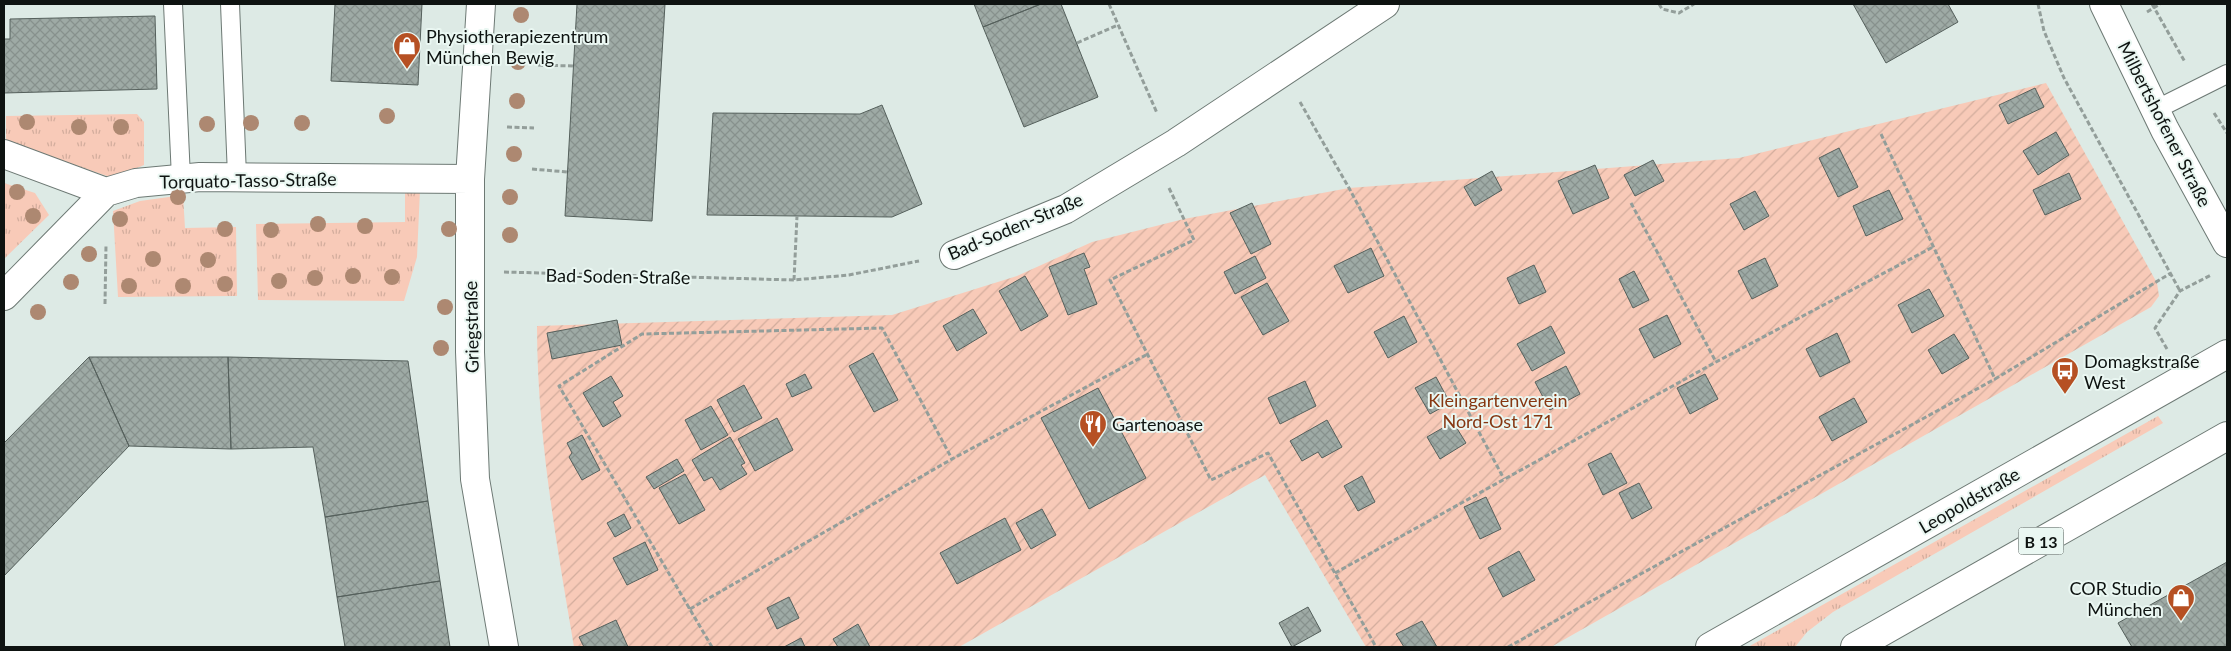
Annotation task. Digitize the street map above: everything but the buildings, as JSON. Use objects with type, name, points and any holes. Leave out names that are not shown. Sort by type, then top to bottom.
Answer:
[{"type":"street","name":"Griegstraße","points":[[480,4],[470,179],[470,270],[475,479],[504,647]]},
{"type":"street","name":"Bad-Soden-Straße","points":[[954,254],[1066,208],[1164,149],[1385,4]]},
{"type":"street","name":"Milbertshofener Straße","points":[[2104,4],[2155,110],[2227,243]]},
{"type":"street","points":[[4,154],[106,192],[4,296]]},
{"type":"street","name":"Torquato-Tasso-Straße","points":[[106,192],[136,183],[181,178],[238,176],[470,179]]},
{"type":"street","name":"Leopoldstraße","points":[[1710,647],[2227,354]]},
{"type":"street","name":"B 13","points":[[1855,647],[2227,436]]},
{"type":"lane","points":[[173,4],[181,178]]},
{"type":"lane","points":[[230,4],[238,176]]},
{"type":"lane","points":[[2155,110],[2227,74]]},
{"type":"path","points":[[1109,4],[1156,111],[1164,149],[1194,240],[1110,280],[1146,355],[1211,480],[1268,452],[1376,647]]},
{"type":"path","points":[[1660,4],[1662,9],[1679,13],[1694,4]]},
{"type":"path","points":[[2038,4],[2044,31],[2064,78],[2172,273],[2180,291]]},
{"type":"path","points":[[1077,43],[1118,25]]},
{"type":"path","points":[[538,65],[573,66]]},
{"type":"path","points":[[1283,72],[1349,188],[1504,479]]},
{"type":"path","points":[[1882,134],[1995,379]]},
{"type":"path","points":[[532,169],[567,172]]},
{"type":"path","points":[[105,304],[106,192]]},
{"type":"path","points":[[1631,203],[1716,362]]},
{"type":"path","points":[[794,280],[798,216]]},
{"type":"path","points":[[1335,574],[1716,362],[1933,246]]},
{"type":"path","name":"Bad-Soden-Straße","points":[[470,270],[526,274],[794,280],[849,275],[954,254]]},
{"type":"path","points":[[2155,328],[2180,291],[2220,270]]},
{"type":"path","points":[[1508,647],[1995,379],[2172,273]]},
{"type":"path","points":[[712,647],[559,386],[642,334],[882,328],[952,459]]},
{"type":"path","points":[[690,609],[952,459],[1146,355]]},
{"type":"green space","name":"Kleingartenverein Nord-Ost 171","points":[[2046,83],[2157,283],[2159,296],[2151,307],[1551,647],[1366,647],[1265,475],[959,647],[574,647],[554,527],[544,447],[540,407],[537,326],[892,315],[1017,276],[1092,242],[1184,219],[1349,188],[1739,158]]},
{"type":"green space","points":[[137,114],[144,122],[144,165],[113,178],[6,142],[6,116]]},
{"type":"green space","points":[[4,183],[35,193],[49,215],[4,259]]},
{"type":"green space","points":[[405,190],[420,190],[417,257],[404,301],[258,300],[256,224],[405,222]]},
{"type":"green space","points":[[183,195],[185,228],[236,227],[237,296],[118,297],[113,211],[140,201]]},
{"type":"green space","points":[[2158,416],[2163,423],[1833,612],[1807,632],[1795,647],[1748,647]]},
{"type":"place","name":"Physiotherapiezentrum München Bewig","points":[[407,70]]},
{"type":"place","name":"Domagkstraße West","points":[[2065,395]]},
{"type":"place","name":"Gartenoase","points":[[1093,448]]},
{"type":"place","name":"COR Studio München","points":[[2181,622]]}]
